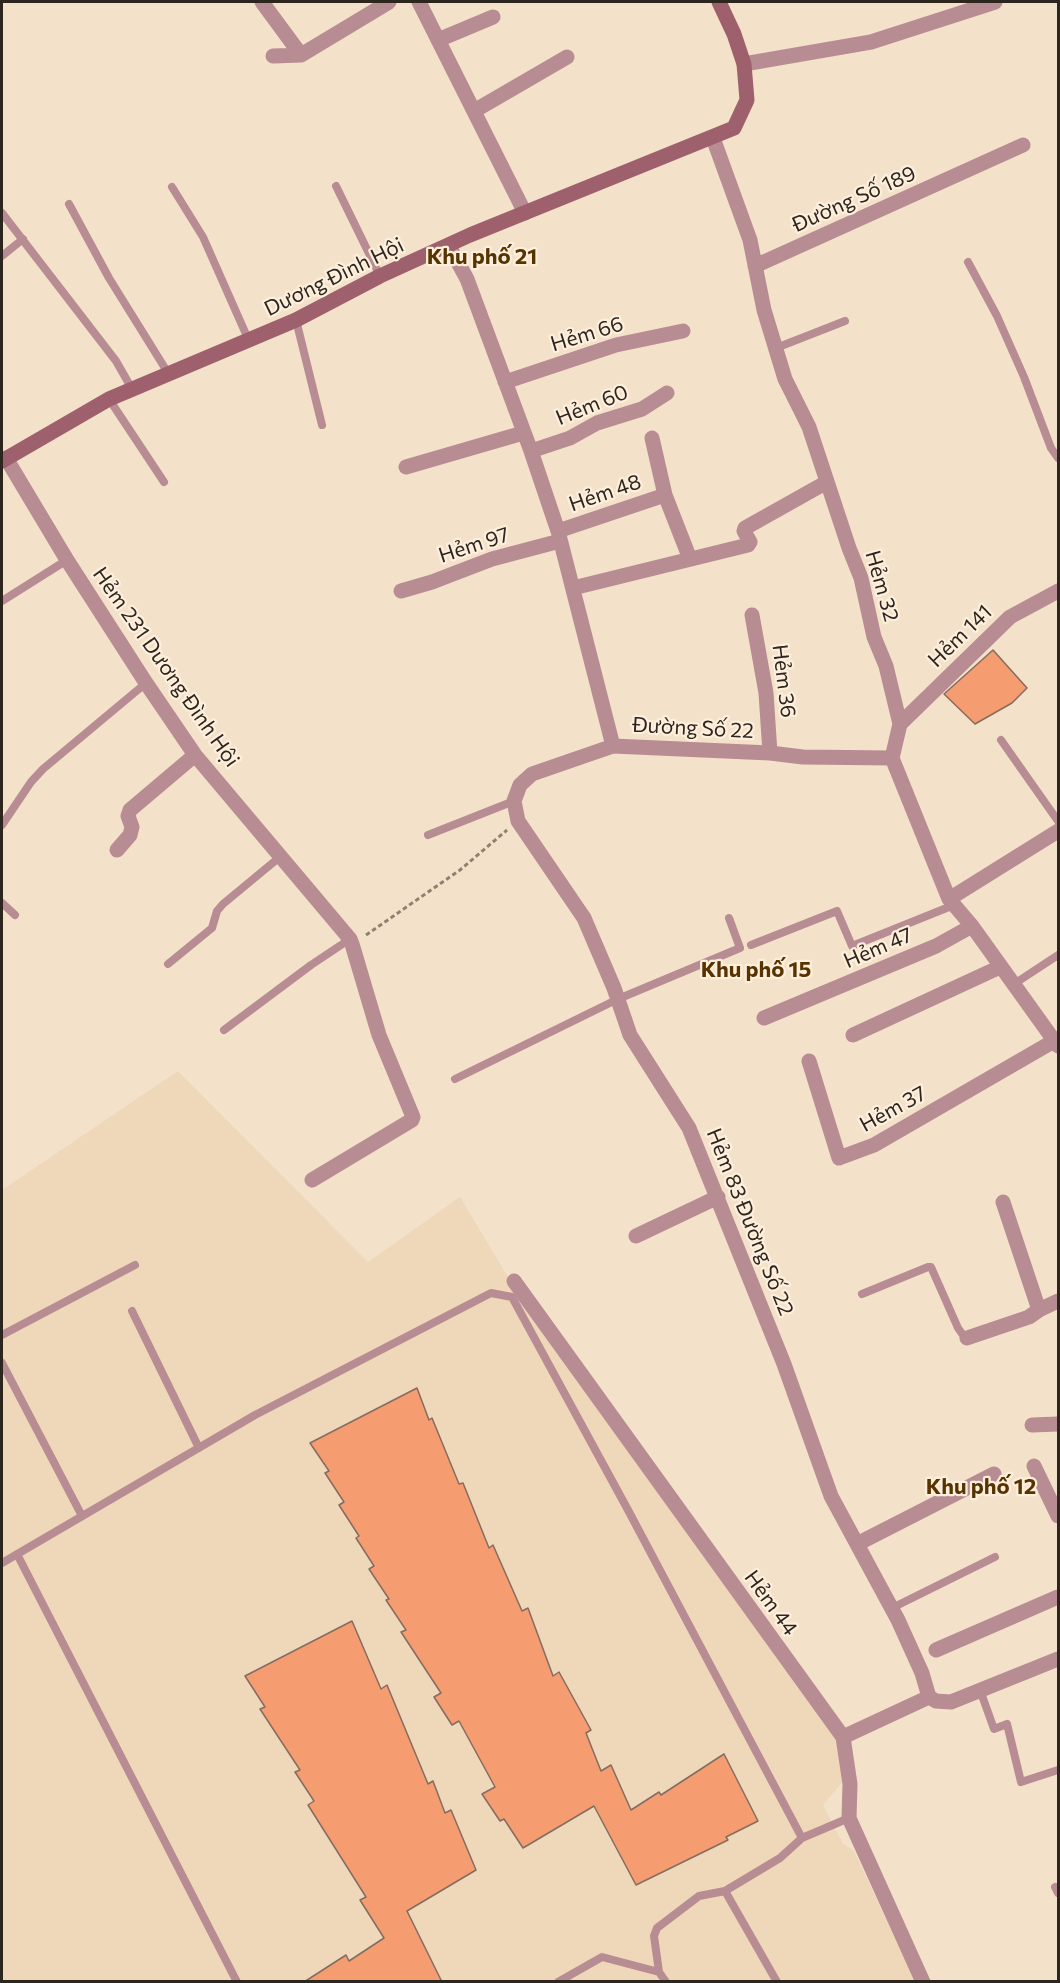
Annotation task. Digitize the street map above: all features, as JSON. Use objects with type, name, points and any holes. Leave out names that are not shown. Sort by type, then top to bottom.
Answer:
[{"type":"street","points":[[262,2],[301,55]]},
{"type":"street","points":[[273,56],[301,55],[385,2]]},
{"type":"street","points":[[419,2],[525,213]]},
{"type":"street","name":"Dương Đình Hội","points":[[4,459],[109,399],[296,320],[381,276],[470,235],[734,128],[747,100],[744,64],[734,34],[719,2]]},
{"type":"street","points":[[744,64],[871,42],[995,2]]},
{"type":"street","points":[[438,40],[493,17]]},
{"type":"street","points":[[474,111],[567,57]]},
{"type":"street","points":[[713,138],[750,240],[764,310],[776,348]]},
{"type":"street","name":"Đường Số 189","points":[[755,266],[1023,145]]},
{"type":"street","name":"Đường Số 22","points":[[449,246],[467,279],[531,451],[559,536],[613,746],[770,753],[803,757],[892,758]]},
{"type":"street","name":"Hẻm 66","points":[[505,382],[616,345],[683,331]]},
{"type":"street","name":"Hẻm 32","points":[[776,348],[785,378],[809,427],[861,578],[874,637],[886,666],[900,724],[892,758]]},
{"type":"street","name":"Hẻm 60","points":[[531,451],[570,438],[597,423],[642,409],[666,393]]},
{"type":"street","points":[[405,467],[523,433]]},
{"type":"street","name":"Hẻm 48","points":[[652,438],[665,495],[690,559]]},
{"type":"street","name":"Hẻm 231 Dương Đình Hội","points":[[4,459],[146,683],[195,754],[351,941]]},
{"type":"street","points":[[573,588],[748,545],[750,542],[744,531],[745,528],[827,482]]},
{"type":"street","name":"Hẻm 48","points":[[559,536],[665,495]]},
{"type":"street","name":"Hẻm 97","points":[[401,591],[559,536]]},
{"type":"street","name":"Hẻm 141","points":[[900,724],[1010,617],[1059,591]]},
{"type":"street","name":"Hẻm 36","points":[[752,615],[766,693],[770,753]]},
{"type":"street","points":[[514,801],[520,784],[532,774],[613,746]]},
{"type":"street","points":[[117,850],[130,835],[132,827],[128,816],[130,810],[195,754]]},
{"type":"street","points":[[892,758],[951,902],[972,926],[1056,1043]]},
{"type":"street","name":"Hẻm 83 Đường Số 22","points":[[514,801],[518,821],[584,918],[618,999],[630,1035],[689,1128],[784,1364],[831,1496],[892,1608],[922,1673],[928,1697]]},
{"type":"street","points":[[951,902],[1059,831]]},
{"type":"street","name":"Hẻm 47","points":[[764,1018],[936,946],[972,926]]},
{"type":"street","points":[[312,1180],[412,1120],[413,1117],[379,1035],[351,941]]},
{"type":"street","points":[[854,1035],[1000,967]]},
{"type":"street","name":"Hẻm 37","points":[[809,1061],[839,1158],[874,1145],[1056,1043]]},
{"type":"street","points":[[636,1236],[718,1197]]},
{"type":"street","points":[[1004,1202],[1039,1310]]},
{"type":"street","name":"Hẻm 44","points":[[514,1281],[843,1737],[850,1784],[849,1818],[923,1982]]},
{"type":"street","points":[[967,1338],[1029,1317],[1059,1301]]},
{"type":"street","points":[[1032,1425],[1059,1424]]},
{"type":"street","points":[[1034,1466],[1059,1516]]},
{"type":"street","points":[[857,1544],[994,1474]]},
{"type":"street","points":[[936,1650],[1059,1597]]},
{"type":"street","points":[[843,1737],[928,1697],[946,1703],[1059,1659]]},
{"type":"lane","points":[[336,186],[381,276]]},
{"type":"lane","points":[[172,187],[203,237],[249,341]]},
{"type":"lane","points":[[69,204],[109,278],[168,373]]},
{"type":"lane","points":[[2,213],[116,361],[132,389]]},
{"type":"lane","points":[[2,256],[22,239]]},
{"type":"lane","points":[[968,262],[997,316],[1024,377],[1051,448],[1059,459]]},
{"type":"lane","points":[[296,320],[322,424]]},
{"type":"lane","points":[[776,348],[845,321]]},
{"type":"lane","points":[[109,399],[164,482]]},
{"type":"lane","points":[[2,601],[67,560]]},
{"type":"lane","points":[[2,825],[31,782],[43,769],[146,683]]},
{"type":"lane","points":[[1001,740],[1059,821]]},
{"type":"lane","points":[[428,835],[514,801]]},
{"type":"lane","points":[[168,964],[212,928],[223,904],[281,856]]},
{"type":"lane","points":[[751,945],[837,911],[852,946],[951,902]]},
{"type":"lane","points":[[2,903],[15,915]]},
{"type":"lane","points":[[455,1079],[618,999],[740,948],[729,918]]},
{"type":"lane","points":[[224,1030],[311,964],[351,941]]},
{"type":"lane","points":[[1014,984],[1059,955]]},
{"type":"lane","points":[[2,1335],[135,1265]]},
{"type":"lane","points":[[862,1294],[930,1266],[958,1328],[967,1338]]},
{"type":"lane","points":[[2,1563],[255,1415],[491,1293],[512,1297],[802,1838]]},
{"type":"lane","points":[[132,1311],[199,1448]]},
{"type":"lane","points":[[2,1363],[82,1516]]},
{"type":"lane","points":[[17,1554],[237,1982]]},
{"type":"lane","points":[[892,1608],[995,1557]]},
{"type":"lane","points":[[980,1690],[994,1729],[1007,1724],[1021,1782],[1059,1770]]},
{"type":"lane","points":[[666,1982],[659,1972],[654,1936],[657,1928],[699,1896],[725,1891],[780,1858],[802,1838],[849,1818]]},
{"type":"lane","points":[[725,1891],[777,1982]]},
{"type":"lane","points":[[558,1982],[602,1957],[659,1972]]},
{"type":"path","points":[[351,941],[460,870],[518,821]]},
{"type":"shaded area","points":[[178,1071],[368,1262],[460,1197],[511,1282],[836,1734],[843,1781],[823,1805],[843,1844],[854,1851],[915,1981],[2,1982],[2,1190]]},
{"type":"building","points":[[993,650],[1027,688],[1012,703],[975,724],[944,694]]},
{"type":"building","points":[[417,1388],[429,1420],[432,1418],[459,1484],[463,1483],[489,1548],[493,1545],[522,1611],[528,1608],[553,1676],[559,1672],[591,1730],[586,1733],[601,1771],[611,1765],[631,1810],[659,1792],[661,1795],[724,1754],[758,1821],[726,1837],[728,1840],[636,1885],[594,1806],[523,1848],[504,1819],[500,1821],[482,1794],[495,1787],[459,1721],[452,1725],[434,1697],[441,1693],[401,1632],[406,1630],[369,1569],[374,1566],[356,1538],[359,1536],[339,1505],[344,1502],[325,1473],[329,1471],[310,1443]]},
{"type":"building","points":[[352,1621],[381,1689],[387,1685],[428,1784],[433,1781],[445,1813],[451,1810],[476,1870],[407,1911],[442,1982],[304,1982],[346,1955],[349,1961],[384,1938],[360,1900],[366,1897],[308,1805],[314,1801],[295,1772],[300,1770],[260,1709],[265,1707],[245,1676]]},
{"type":"district","name":"Khu phố 21","points":[[482,257]]},
{"type":"district","name":"Khu phố 15","points":[[756,970]]},
{"type":"district","name":"Khu phố 12","points":[[981,1487]]}]
